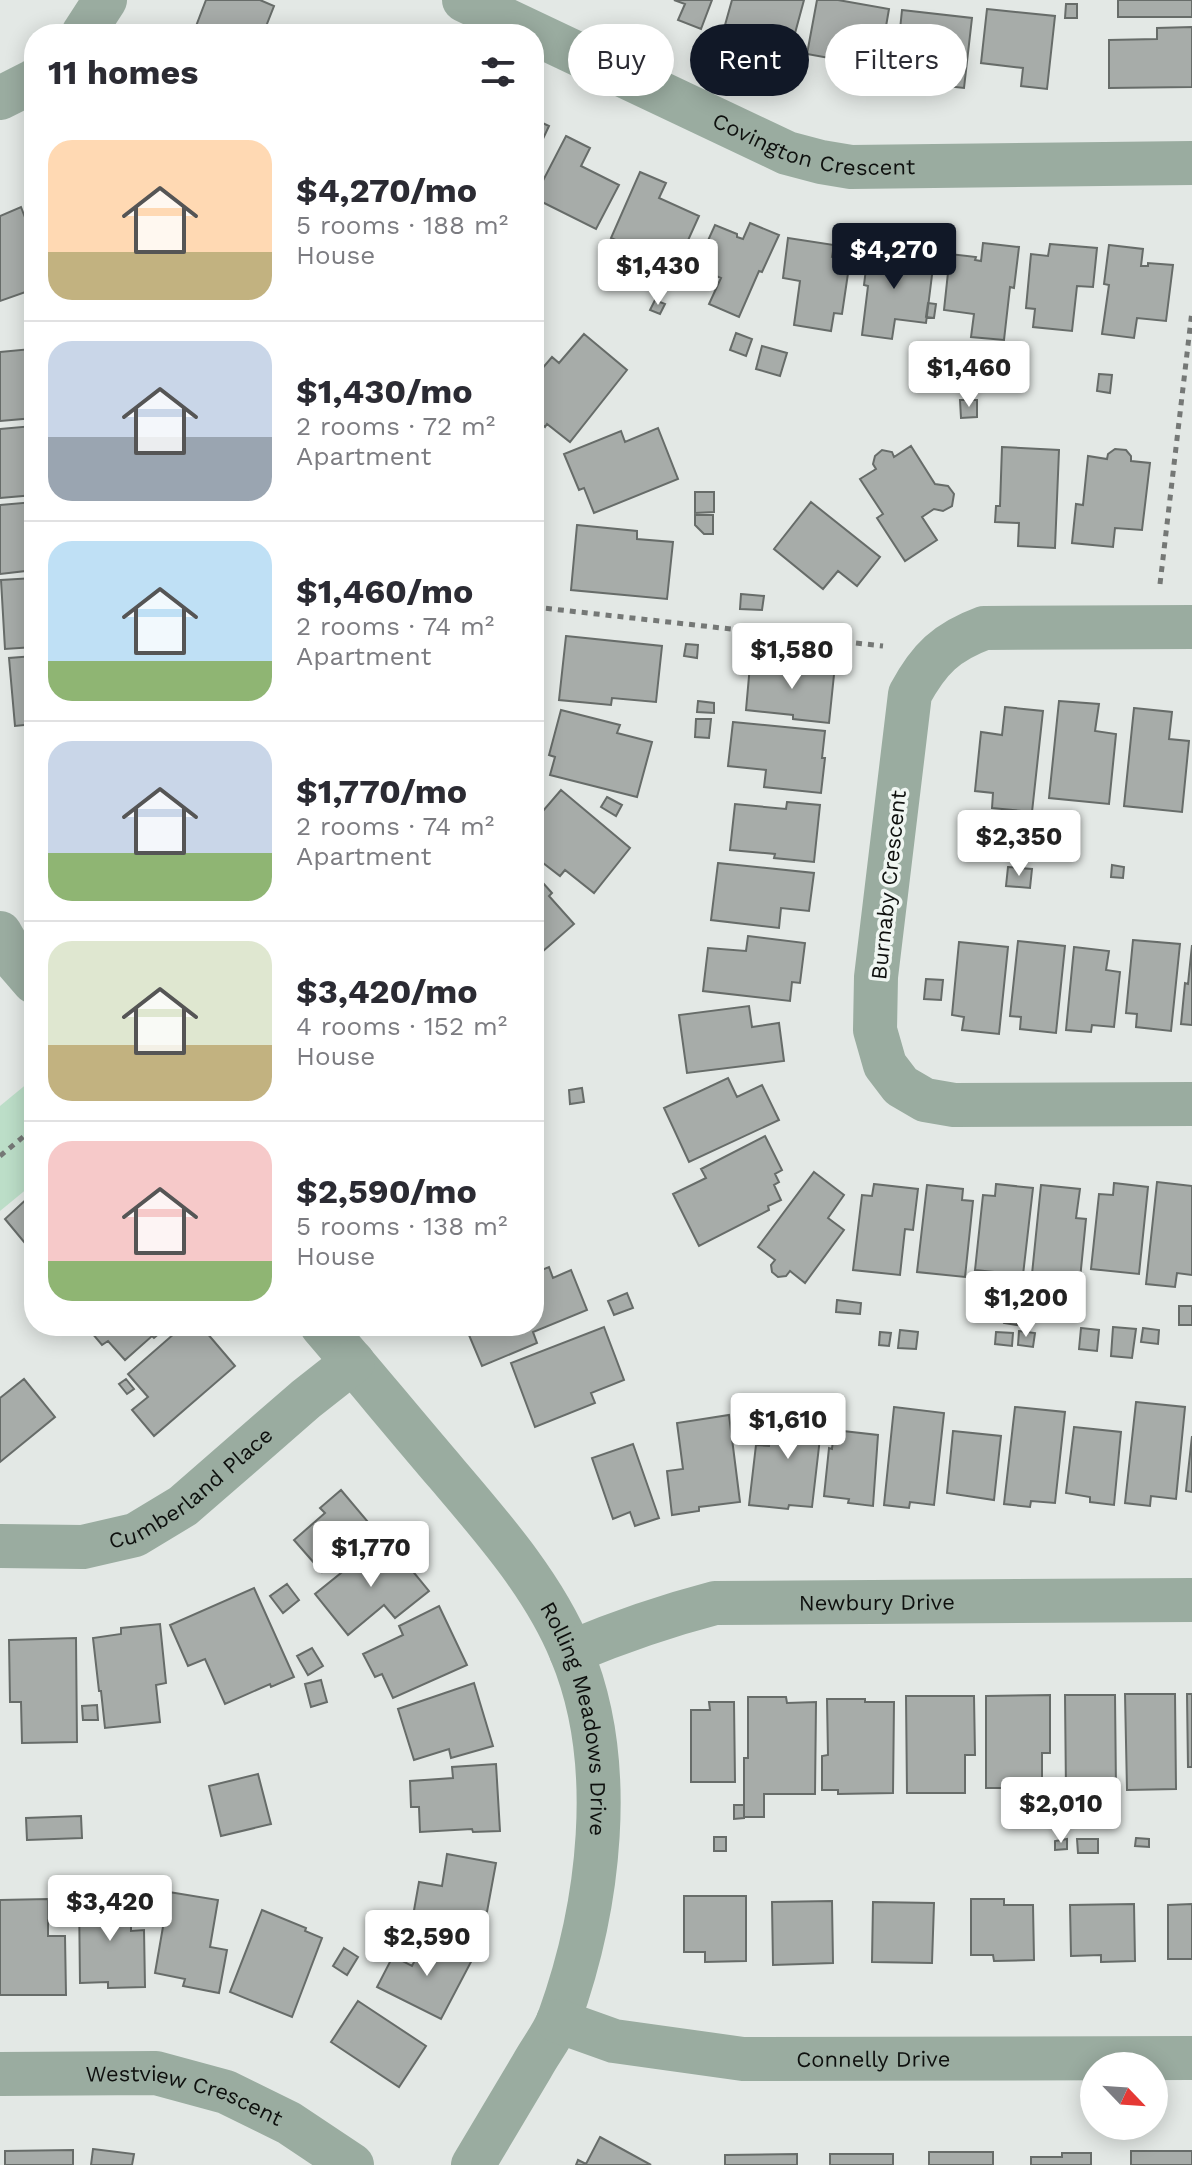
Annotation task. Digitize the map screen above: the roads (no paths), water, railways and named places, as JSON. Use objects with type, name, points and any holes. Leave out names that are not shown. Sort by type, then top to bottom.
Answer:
[{"type":"street","points":[[89,24],[105,0]]},
{"type":"street","name":"Covington Crescent","points":[[464,0],[515,24]]},
{"type":"street","name":"Covington Crescent","points":[[544,38],[787,153],[821,162],[851,167],[1192,163]]},
{"type":"street","points":[[0,98],[24,86]]},
{"type":"street","name":"Burnaby Crescent","points":[[1192,627],[984,628],[961,637],[940,652],[921,673],[910,694],[876,977],[875,1030],[885,1065],[901,1086],[925,1100],[954,1105],[1192,1104]]},
{"type":"street","points":[[0,933],[24,970]]},
{"type":"street","name":"Rolling Meadows Drive","points":[[331,1336],[475,1507],[516,1561],[549,1609],[571,1652],[591,1713],[598,1774],[597,1857],[584,1932],[558,2021],[473,2165]]},
{"type":"street","name":"Cumberland Place","points":[[0,1546],[83,1547],[135,1535],[183,1506],[353,1362]]},
{"type":"street","name":"Newbury Drive","points":[[571,1652],[671,1614],[715,1603],[1192,1600]]},
{"type":"street","name":"Connelly Drive","points":[[558,2021],[614,2041],[743,2059],[1192,2058]]},
{"type":"street","name":"Westview Crescent","points":[[0,2074],[156,2073],[226,2092],[289,2123],[352,2165]]}]
